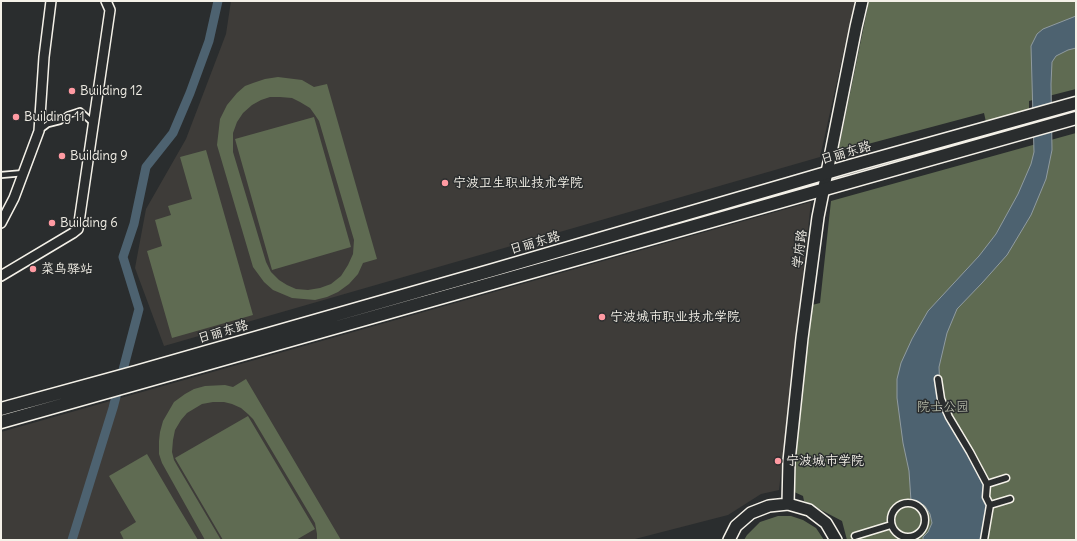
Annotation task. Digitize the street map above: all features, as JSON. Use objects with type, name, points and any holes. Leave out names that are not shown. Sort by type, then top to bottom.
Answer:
[{"type":"main road","name":"日丽东路","points":[[1,422],[103,393],[136,378],[493,270],[827,173],[1071,105]]},
{"type":"main road","name":"日丽东路","points":[[1,409],[106,380],[136,378],[824,190],[1072,119]]},
{"type":"street","points":[[1,223],[24,173],[39,131],[44,57],[51,1]]},
{"type":"street","points":[[1,276],[78,229],[110,10],[106,1]]},
{"type":"street","name":"学府路","points":[[788,504],[789,461],[818,217],[862,1]]},
{"type":"street","points":[[1,208],[12,201]]},
{"type":"street","points":[[938,379],[941,399],[949,417],[987,484],[986,498],[990,505],[984,540]]},
{"type":"street","points":[[987,484],[1006,478]]},
{"type":"street","points":[[990,505],[1010,499]]},
{"type":"street","points":[[729,540],[736,526],[751,513],[769,506],[788,504],[809,510],[826,523],[836,540]]},
{"type":"street","points":[[904,504],[914,505],[919,508],[924,517],[923,528],[919,533],[909,538],[898,534],[891,525],[890,520],[894,510],[898,506],[904,504]]},
{"type":"street","points":[[855,536],[891,525]]},
{"type":"lane","points":[[39,131],[48,124],[60,121],[68,115],[80,111],[94,123]]},
{"type":"lane","points":[[1,175],[24,173]]},
{"type":"shaded area","name":"宁波卫生职业技术学院","points":[[231,1],[855,1],[820,157],[164,346],[135,268],[146,209],[186,139],[226,34]]},
{"type":"shaded area","name":"宁波城市职业技术学院","points":[[811,202],[779,490],[761,494],[728,515],[631,540],[1,540],[1,432]]},
{"type":"green space","points":[[869,1],[1076,1],[1076,89],[1029,101],[1029,110],[986,122],[984,113],[838,152]]},
{"type":"green space","points":[[278,77],[302,80],[314,87],[327,84],[377,259],[363,263],[358,274],[349,284],[338,292],[327,297],[315,300],[292,298],[273,290],[264,282],[253,267],[217,145],[220,119],[227,105],[245,86],[265,79]],"holes":[[[270,97],[292,98],[310,108],[319,121],[354,240],[353,254],[341,276],[331,284],[320,288],[308,290],[296,289],[279,280],[271,272],[266,262],[233,152],[233,133],[237,122],[243,113],[252,105],[261,100]]]},
{"type":"green space","points":[[314,117],[351,247],[272,270],[235,139]]},
{"type":"green space","name":"院士公园","points":[[1076,133],[1076,540],[847,540],[842,521],[804,501],[803,496],[792,491],[812,305],[820,303],[831,201]]},
{"type":"green space","points":[[206,150],[253,315],[172,338],[147,251],[162,246],[155,220],[171,215],[168,206],[192,199],[180,157]]},
{"type":"green space","points":[[246,379],[341,540],[317,540],[315,523],[253,419],[241,408],[232,404],[213,402],[202,404],[187,413],[181,420],[175,430],[172,452],[174,460],[221,540],[205,540],[162,463],[159,454],[160,432],[163,421],[174,402],[185,394],[194,389],[205,386],[225,385],[233,387]]},
{"type":"green space","points":[[248,416],[315,529],[296,540],[223,540],[175,458]]},
{"type":"green space","points":[[147,454],[198,540],[124,540],[120,532],[136,522],[109,476]]},
{"type":"green space","points":[[778,516],[791,516],[803,520],[816,528],[824,540],[744,540],[760,522]]},
{"type":"water","points":[[1076,16],[1076,48],[1056,56],[1052,62],[1052,150],[1046,179],[1031,215],[1007,255],[957,309],[947,333],[939,367],[940,391],[944,407],[981,473],[989,515],[981,540],[923,540],[923,537],[928,532],[932,523],[930,514],[925,506],[917,501],[911,501],[909,471],[903,443],[897,398],[897,379],[901,363],[912,339],[928,311],[979,256],[996,234],[1018,194],[1031,164],[1034,152],[1031,46],[1037,34],[1043,29]]},
{"type":"waterway","points":[[72,540],[113,408],[139,309],[123,257],[134,224],[146,167],[173,133],[190,93],[209,41],[218,1]]},
{"type":"place","name":"Building 12","points":[[72,91]]},
{"type":"place","name":"Building 11","points":[[16,117]]},
{"type":"place","name":"Building 9","points":[[62,156]]},
{"type":"place","name":"宁波卫生职业技术学院","points":[[445,183]]},
{"type":"place","name":"Building 6","points":[[52,223]]},
{"type":"place","name":"菜鸟驿站","points":[[33,269]]},
{"type":"place","name":"宁波城市职业技术学院","points":[[602,317]]},
{"type":"place","name":"宁波城市学院","points":[[778,461]]}]
